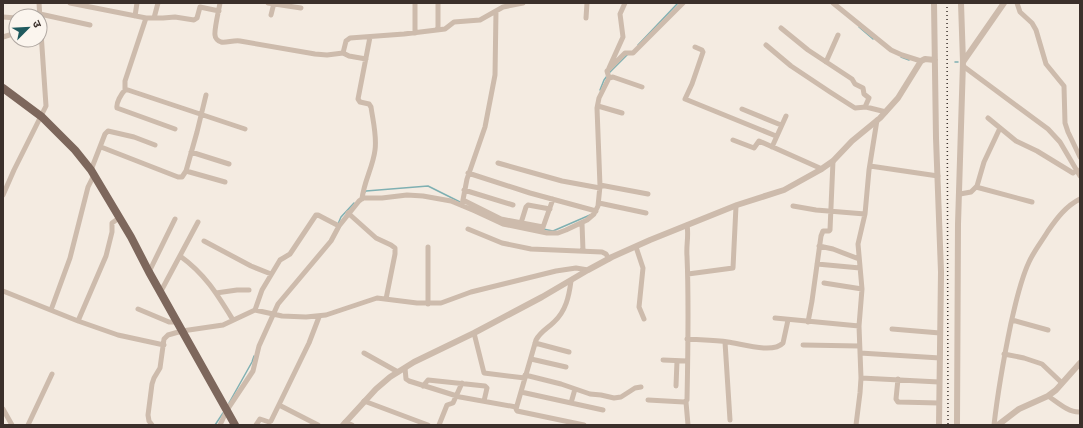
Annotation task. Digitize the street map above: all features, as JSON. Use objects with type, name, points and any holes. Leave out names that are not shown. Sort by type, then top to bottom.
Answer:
[{"type":"main road","points":[[3,88],[42,117],[75,150],[93,173],[131,237],[148,272],[235,425]]},
{"type":"street","points":[[70,3],[87,4],[105,10],[146,18],[175,17],[195,20],[197,18],[198,5],[219,10]]},
{"type":"street","points":[[105,3],[105,10]]},
{"type":"street","points":[[135,16],[137,3]]},
{"type":"street","points":[[154,18],[158,3]]},
{"type":"street","points":[[220,3],[215,35],[216,39],[221,42],[232,40],[240,41],[315,54],[343,53],[366,60]]},
{"type":"street","points":[[272,15],[272,3],[301,8]]},
{"type":"street","points":[[415,3],[415,33]]},
{"type":"street","points":[[438,3],[438,30]]},
{"type":"street","points":[[343,53],[348,38],[446,29],[454,22],[482,20],[505,6],[523,3]]},
{"type":"street","points":[[586,18],[587,3]]},
{"type":"street","points":[[363,196],[382,198],[414,195],[462,203],[501,219],[521,222],[542,229],[550,234],[582,223],[590,218],[599,203],[599,98],[623,37],[620,14],[625,3]]},
{"type":"street","points":[[608,74],[623,54],[630,53],[683,3]]},
{"type":"street","points":[[833,3],[891,50],[921,61],[925,59],[935,60]]},
{"type":"street","points":[[934,3],[941,272],[939,425]]},
{"type":"street","points":[[957,425],[958,237],[963,64],[961,3]]},
{"type":"street","points":[[963,64],[1004,3]]},
{"type":"street","points":[[1017,3],[1020,12],[1034,26],[1046,64],[1064,86],[1064,114],[1066,127],[1080,157]]},
{"type":"street","points":[[462,203],[468,173],[485,127],[495,75],[496,11]]},
{"type":"street","points":[[48,18],[90,25]]},
{"type":"street","points":[[146,18],[125,81],[125,90],[117,105],[118,108],[175,129]]},
{"type":"street","points":[[781,28],[797,42],[852,79],[855,84],[863,88],[864,94],[869,98],[865,107]]},
{"type":"street","points":[[826,62],[838,35]]},
{"type":"street","points":[[220,425],[226,408],[253,371],[259,346],[279,303],[331,241],[337,225],[363,196],[364,184],[373,160],[375,146],[371,107],[369,104],[360,102],[358,99],[370,37]]},
{"type":"street","points":[[766,46],[791,66],[856,108],[865,107],[886,112]]},
{"type":"street","points":[[695,47],[702,50],[702,52],[692,84],[685,99],[776,136]]},
{"type":"street","points":[[3,195],[14,170],[42,117],[47,103],[42,48]]},
{"type":"street","points":[[344,424],[376,389],[398,372],[571,281],[588,270],[609,259],[687,225],[736,206],[784,190],[822,169],[833,161],[886,112],[898,98],[921,61]]},
{"type":"street","points":[[963,64],[1048,128],[1060,142],[1080,176]]},
{"type":"street","points":[[608,74],[612,77],[642,87]]},
{"type":"street","points":[[125,90],[244,129]]},
{"type":"street","points":[[101,147],[180,177],[183,176],[186,171],[206,95]]},
{"type":"street","points":[[598,106],[622,113]]},
{"type":"street","points":[[742,109],[781,125]]},
{"type":"street","points":[[772,147],[786,116]]},
{"type":"street","points":[[988,118],[1016,141],[1037,151],[1073,173],[1077,170]]},
{"type":"street","points":[[856,425],[861,378],[859,326],[862,289],[859,241],[865,214],[877,120]]},
{"type":"street","points":[[960,194],[971,192],[980,180],[984,162],[1000,128]]},
{"type":"street","points":[[50,310],[70,258],[88,187],[106,134],[110,131],[134,137],[154,145]]},
{"type":"street","points":[[733,140],[754,148],[758,142],[822,169]]},
{"type":"street","points":[[191,152],[229,164]]},
{"type":"street","points":[[808,322],[819,246],[823,232],[830,230],[833,161]]},
{"type":"street","points":[[498,163],[562,181],[648,194]]},
{"type":"street","points":[[870,166],[938,176]]},
{"type":"street","points":[[186,171],[225,182]]},
{"type":"street","points":[[468,173],[595,211]]},
{"type":"street","points":[[976,186],[1032,202]]},
{"type":"street","points":[[464,190],[513,205]]},
{"type":"street","points":[[542,229],[553,199]]},
{"type":"street","points":[[994,425],[998,386],[1018,288],[1032,255],[1062,212],[1071,204],[1080,199]]},
{"type":"street","points":[[462,203],[501,223],[542,229]]},
{"type":"street","points":[[599,203],[646,213]]},
{"type":"street","points":[[521,222],[528,205],[550,209]]},
{"type":"street","points":[[688,274],[733,268],[736,206]]},
{"type":"street","points":[[794,206],[865,214]]},
{"type":"street","points":[[348,213],[376,238],[395,248],[386,299]]},
{"type":"street","points":[[255,310],[259,296],[271,274],[280,260],[290,254],[316,215],[337,225]]},
{"type":"street","points":[[78,321],[106,256],[112,231],[112,223],[119,218]]},
{"type":"street","points":[[148,272],[175,219]]},
{"type":"street","points":[[160,293],[198,222]]},
{"type":"street","points":[[582,223],[583,251]]},
{"type":"street","points":[[687,225],[688,361],[686,402],[688,425]]},
{"type":"street","points":[[468,229],[502,243],[531,249],[604,252],[609,259]]},
{"type":"street","points":[[204,241],[251,266],[271,274]]},
{"type":"street","points":[[819,246],[859,259]]},
{"type":"street","points":[[428,247],[428,304]]},
{"type":"street","points":[[636,247],[644,270],[639,307],[644,320]]},
{"type":"street","points":[[180,256],[197,270],[216,293],[233,320]]},
{"type":"street","points":[[817,264],[860,268]]},
{"type":"street","points":[[152,425],[148,415],[153,380],[160,368],[164,339],[167,336],[182,331],[218,327],[255,310],[282,316],[319,317],[374,299],[428,304],[447,301],[471,292],[556,271],[576,268],[588,270]]},
{"type":"street","points":[[516,407],[535,343],[541,332],[556,321],[565,307],[571,281]]},
{"type":"street","points":[[824,283],[862,289]]},
{"type":"street","points":[[216,293],[233,290],[249,290]]},
{"type":"street","points":[[3,291],[78,321],[118,335],[164,345]]},
{"type":"street","points":[[138,309],[169,322],[177,322]]},
{"type":"street","points":[[256,425],[260,419],[270,422],[306,350],[319,317]]},
{"type":"street","points":[[776,318],[859,326]]},
{"type":"street","points":[[687,338],[764,348],[780,346],[783,343],[788,320]]},
{"type":"street","points":[[1012,320],[1048,330]]},
{"type":"street","points":[[892,329],[940,333]]},
{"type":"street","points":[[474,333],[484,372],[525,376],[556,382],[590,394],[614,398],[621,397],[635,388],[641,387]]},
{"type":"street","points":[[725,342],[730,420]]},
{"type":"street","points":[[535,343],[569,352]]},
{"type":"street","points":[[803,345],[859,346]]},
{"type":"street","points":[[364,353],[398,372]]},
{"type":"street","points":[[860,353],[940,358]]},
{"type":"street","points":[[1004,354],[1024,358],[1042,364],[1062,383]]},
{"type":"street","points":[[531,359],[566,367]]},
{"type":"street","points":[[663,360],[688,361]]},
{"type":"street","points":[[676,386],[677,361]]},
{"type":"street","points":[[998,425],[1019,408],[1048,396],[1080,363]]},
{"type":"street","points":[[405,368],[407,380],[423,386],[457,396],[516,407],[518,411],[584,425]]},
{"type":"street","points":[[28,425],[52,374]]},
{"type":"street","points":[[861,378],[939,382]]},
{"type":"street","points":[[898,379],[896,401],[939,403]]},
{"type":"street","points":[[423,386],[428,380],[486,386],[484,401]]},
{"type":"street","points":[[439,425],[447,405],[452,404],[462,383]]},
{"type":"street","points":[[571,403],[575,389]]},
{"type":"street","points":[[521,392],[603,410]]},
{"type":"street","points":[[1048,396],[1067,408],[1080,412]]},
{"type":"street","points":[[648,400],[686,402]]},
{"type":"street","points":[[364,401],[428,425]]},
{"type":"street","points":[[279,405],[318,425]]},
{"type":"street","points":[[3,409],[12,425]]},
{"type":"street","points":[[344,424],[352,425]]},
{"type":"waterway","points":[[638,45],[678,3]]},
{"type":"waterway","points":[[859,27],[873,39]]},
{"type":"waterway","points":[[609,73],[628,54]]},
{"type":"waterway","points":[[901,57],[909,60]]},
{"type":"waterway","points":[[600,90],[607,76]]},
{"type":"waterway","points":[[365,192],[428,186],[460,202]]},
{"type":"waterway","points":[[338,224],[341,217],[354,203]]},
{"type":"waterway","points":[[543,229],[553,231],[590,215]]},
{"type":"waterway","points":[[229,403],[254,356]]},
{"type":"waterway","points":[[215,425],[223,413]]},
{"type":"railway","points":[[947,3],[948,425]]}]
